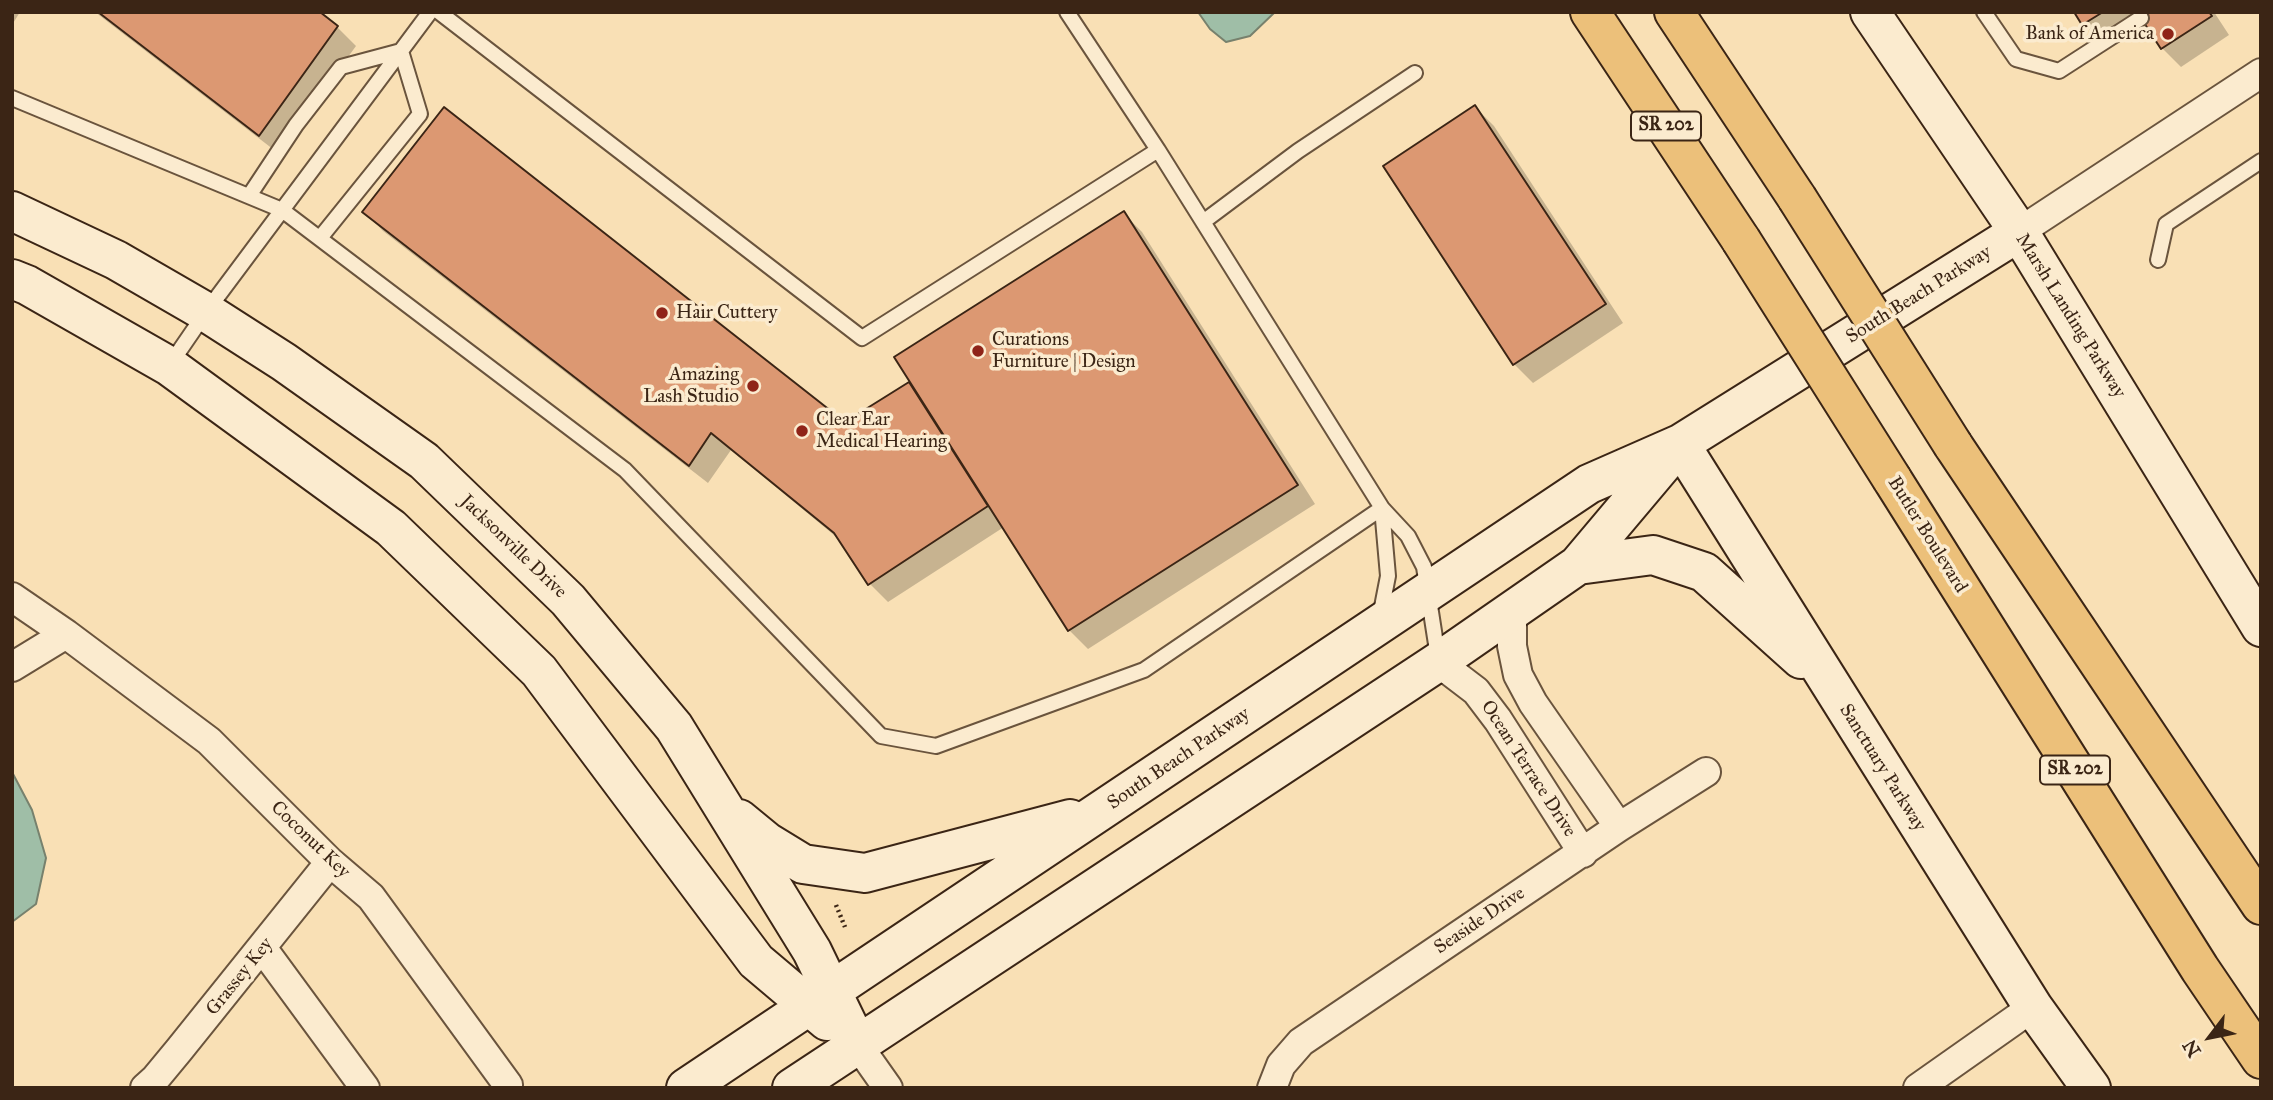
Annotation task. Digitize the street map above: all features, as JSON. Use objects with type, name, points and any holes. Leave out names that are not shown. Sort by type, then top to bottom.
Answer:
[{"type":"highway","name":"Butler Boulevard","points":[[1590,12],[1741,240],[2200,969],[2261,1059]]},
{"type":"highway","points":[[1674,12],[1797,198],[1954,445],[2261,905]]},
{"type":"street","name":"Marsh Landing Parkway","points":[[1870,12],[2019,232],[2261,627]]},
{"type":"street","name":"South Beach Parkway","points":[[686,1088],[1589,484],[1680,444],[2019,232],[2261,73]]},
{"type":"street","name":"Jacksonville Drive","points":[[12,211],[116,261],[206,312],[284,362],[424,461],[568,600],[674,727],[811,951],[819,998]]},
{"type":"street","name":"Jacksonville Drive","points":[[12,279],[169,366],[391,528],[539,671],[756,961],[819,998],[857,1044],[888,1088]]},
{"type":"street","name":"South Beach Parkway","points":[[792,1088],[1438,662],[1578,565],[1680,444]]},
{"type":"street","name":"Sanctuary Parkway","points":[[1680,444],[2033,1007],[2091,1088]]},
{"type":"street","points":[[1578,565],[1653,555],[1704,572],[1761,626],[1827,681]]},
{"type":"street","name":"Coconut Key","points":[[12,597],[209,741],[331,862],[371,897],[508,1085],[507,1088]]},
{"type":"street","name":"Ocean Terrace Drive","points":[[1512,612],[1511,646],[1518,675],[1533,703],[1619,827]]},
{"type":"street","points":[[12,667],[66,634]]},
{"type":"street","name":"Ocean Terrace Drive","points":[[1438,662],[1476,691],[1498,720],[1583,852]]},
{"type":"street","name":"Seaside Drive","points":[[1272,1088],[1281,1065],[1301,1042],[1619,827],[1706,772]]},
{"type":"street","points":[[722,805],[767,842],[803,864],[865,873],[1102,810]]},
{"type":"street","name":"Grassey Key","points":[[145,1088],[172,1060],[331,862]]},
{"type":"street","points":[[263,949],[365,1088]]},
{"type":"street","points":[[1917,1088],[2033,1007]]},
{"type":"lane","points":[[169,366],[206,312],[430,12]]},
{"type":"lane","points":[[439,12],[862,338],[1158,150]]},
{"type":"lane","points":[[1067,12],[1158,150],[1382,508],[1408,536],[1424,567],[1438,662]]},
{"type":"lane","points":[[1984,12],[2017,59],[2059,71],[2140,18]]},
{"type":"lane","points":[[249,196],[296,125],[341,67],[401,51]]},
{"type":"lane","points":[[320,239],[420,114],[401,51]]},
{"type":"lane","points":[[1203,222],[1298,152],[1415,73]]},
{"type":"lane","points":[[12,98],[282,210],[625,470],[881,736],[936,746],[1144,670],[1382,508]]},
{"type":"lane","points":[[2158,260],[2166,224],[2261,161]]},
{"type":"lane","points":[[1379,625],[1388,576],[1382,508]]},
{"type":"shaded area","points":[[1198,12],[1275,12],[1250,36],[1226,42],[1210,29]]},
{"type":"shaded area","points":[[12,772],[32,810],[46,858],[36,904],[12,922]]},
{"type":"building","points":[[98,12],[320,12],[338,26],[259,136]]},
{"type":"building","name":"Bank of America","points":[[2074,12],[2103,12],[2082,25]]},
{"type":"building","name":"Bank of America","points":[[2137,12],[2209,12],[2212,16],[2161,49]]},
{"type":"building","points":[[1475,105],[1606,304],[1513,365],[1383,166]]},
{"type":"building","points":[[444,107],[845,422],[909,382],[988,506],[868,585],[834,533],[711,433],[689,466],[362,212]]},
{"type":"building","points":[[1124,211],[1298,485],[1068,631],[894,357]]},
{"type":"place","name":"Bank of America","points":[[2168,34]]},
{"type":"place","name":"Hair Cuttery","points":[[662,313]]},
{"type":"place","name":"Curations Furniture | Design","points":[[978,351]]},
{"type":"place","name":"Amazing Lash Studio","points":[[753,386]]},
{"type":"place","name":"Clear Ear Medical Hearing","points":[[802,431]]}]
